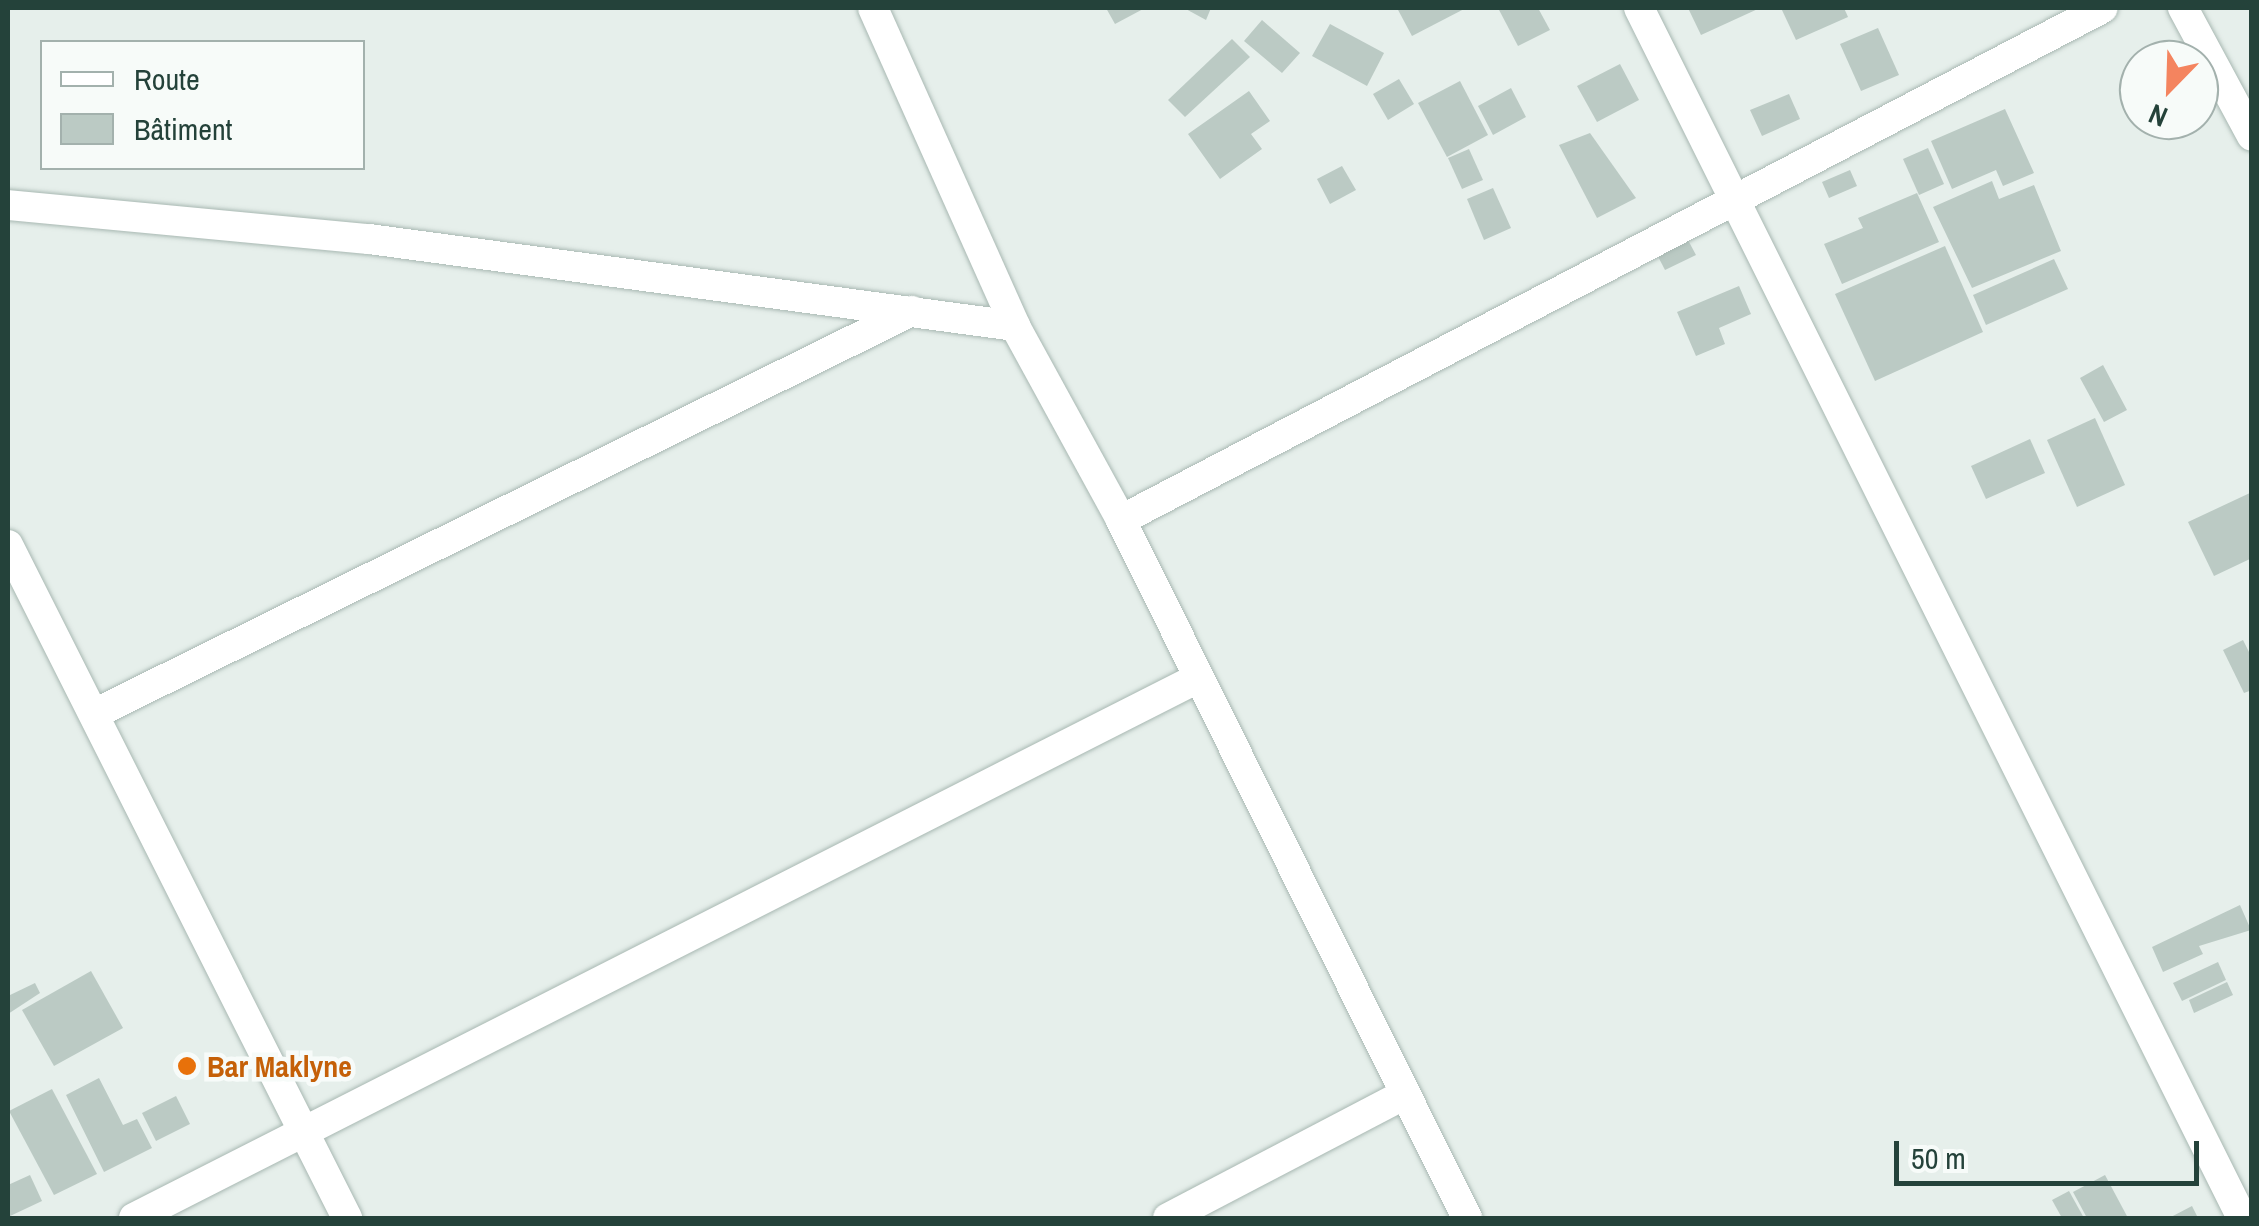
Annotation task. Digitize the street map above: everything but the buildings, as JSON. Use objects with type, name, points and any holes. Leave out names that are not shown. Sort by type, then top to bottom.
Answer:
[{"type":"street","points":[[873,8],[1015,326],[1121,520],[1466,1218]]},
{"type":"street","points":[[1639,8],[2242,1218]]},
{"type":"street","points":[[1121,520],[2103,8]]},
{"type":"street","points":[[2183,8],[2252,136]]},
{"type":"street","points":[[8,204],[369,238],[1015,326]]},
{"type":"street","points":[[94,714],[912,311]]},
{"type":"street","points":[[8,545],[347,1218]]},
{"type":"street","points":[[134,1218],[304,1128],[1198,678]]},
{"type":"street","points":[[1168,1218],[1406,1094]]},
{"type":"place","name":"Bar Maklyne","points":[[187,1066]]}]
